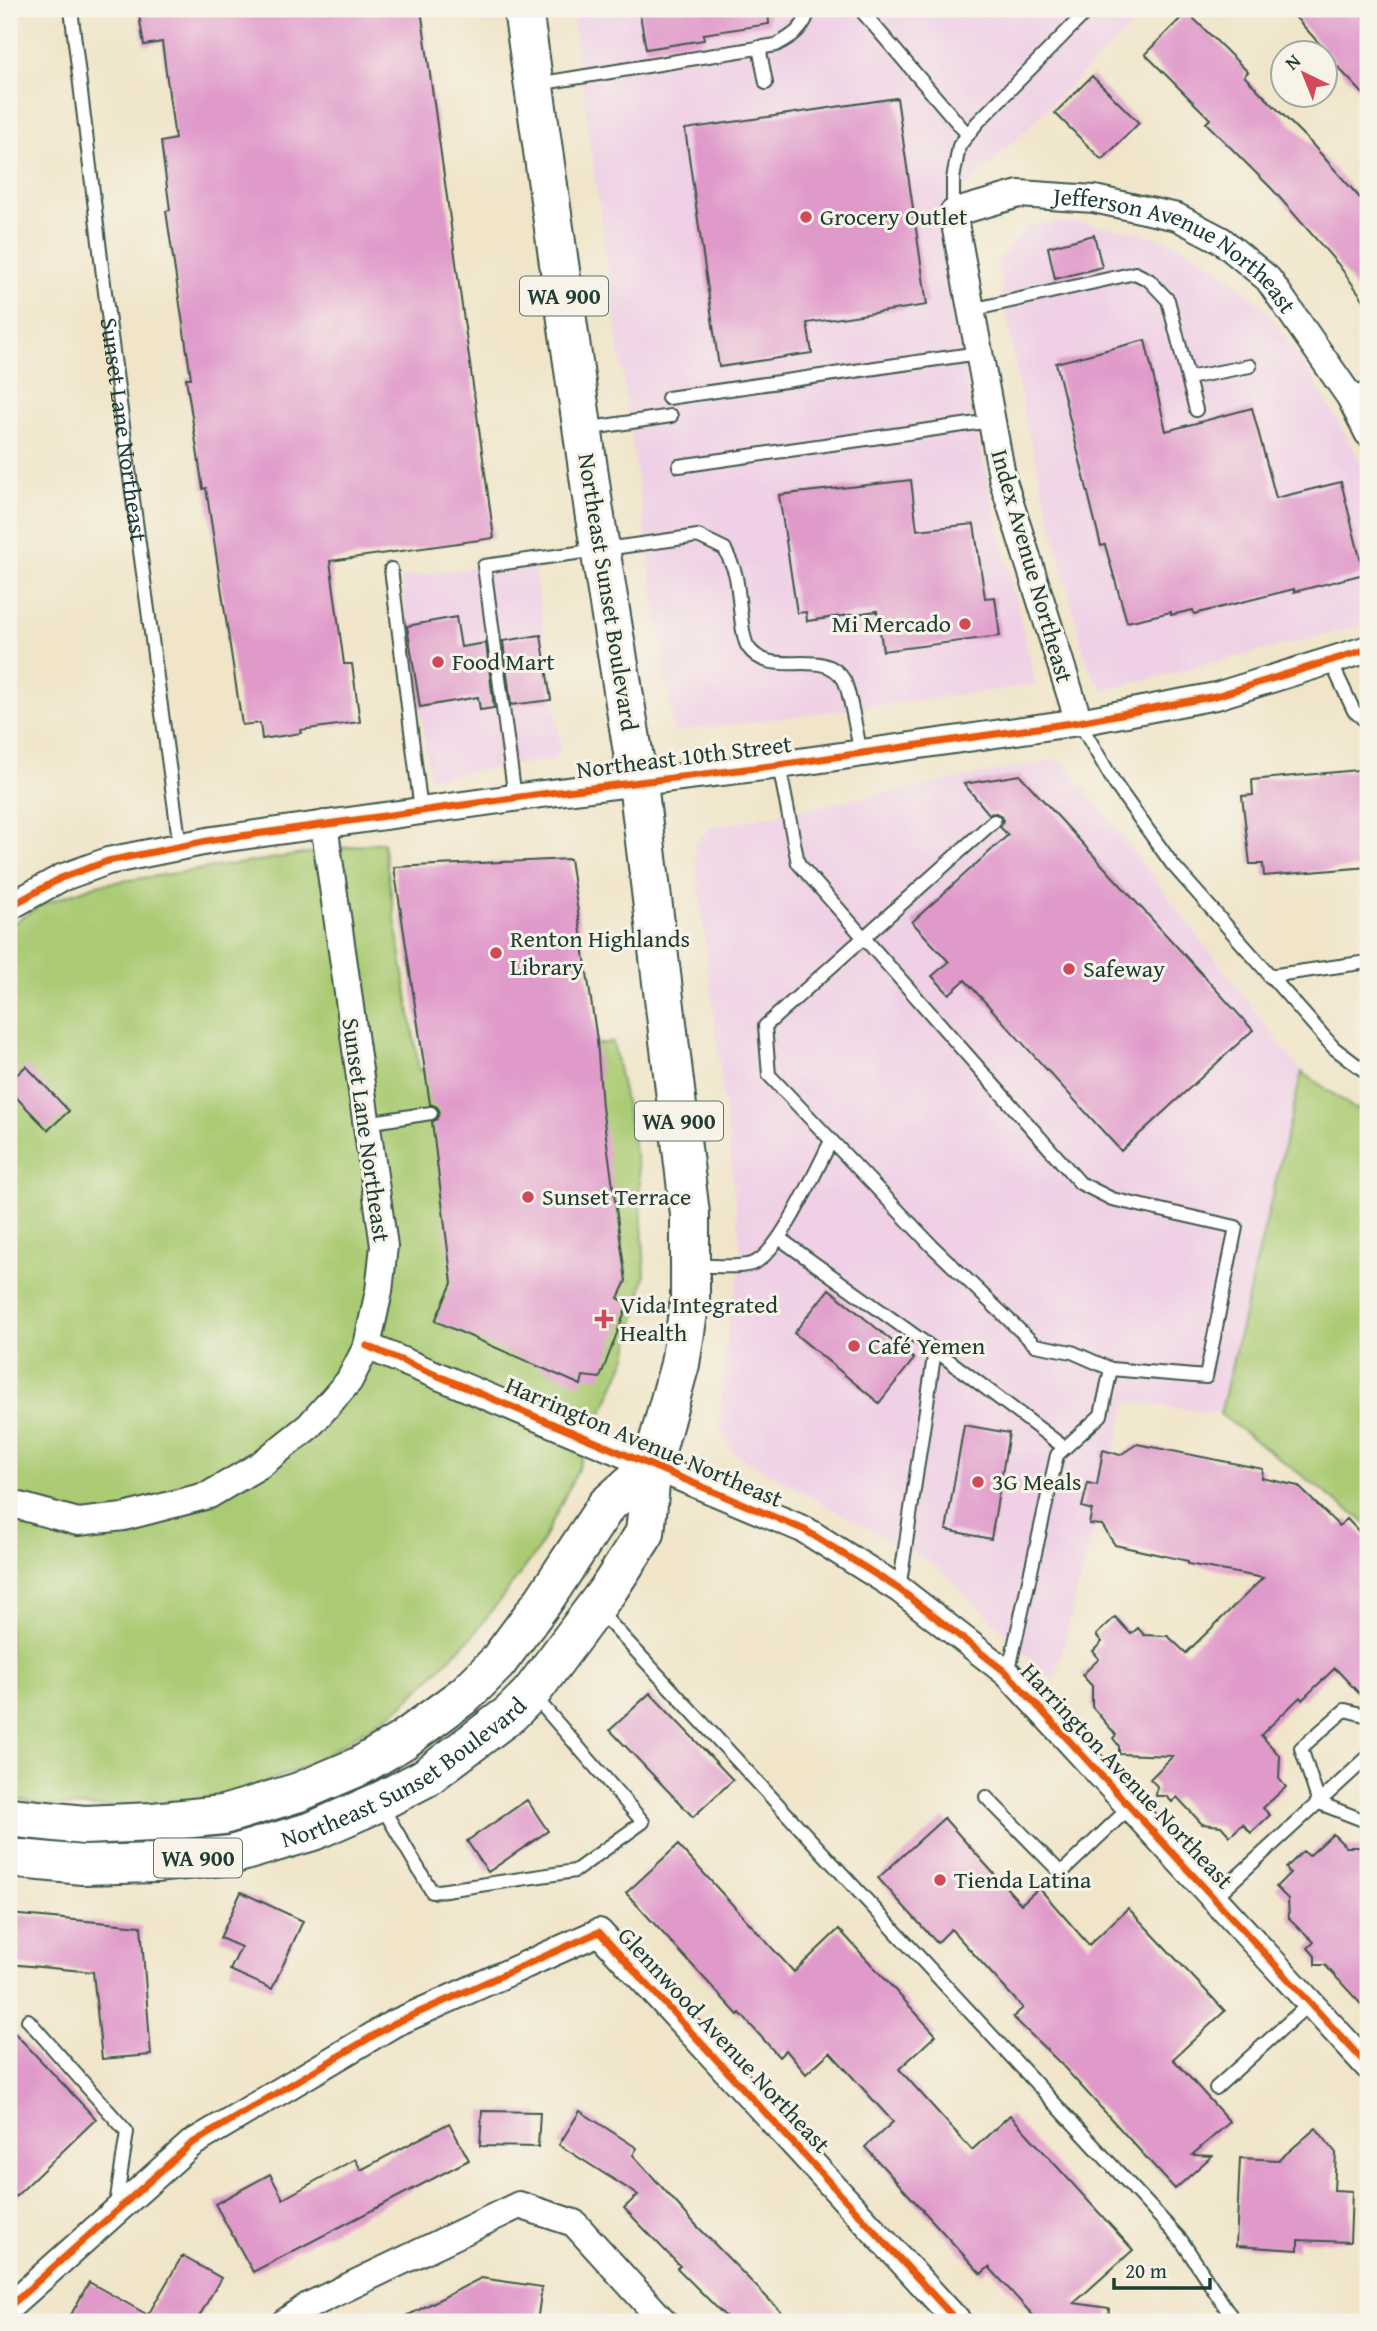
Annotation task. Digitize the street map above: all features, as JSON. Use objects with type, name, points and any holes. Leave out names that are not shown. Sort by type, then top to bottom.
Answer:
[{"type":"main road","name":"Northeast Sunset Boulevard","points":[[9,1858],[83,1865],[156,1863],[231,1855],[313,1830],[379,1802],[425,1778],[501,1722],[531,1693],[596,1608],[645,1533],[652,1465],[680,1364],[690,1300],[690,1214],[638,783],[583,429],[523,9]]},
{"type":"main road","name":"Northeast Sunset Boulevard","points":[[9,1817],[84,1825],[223,1815],[299,1793],[360,1766],[402,1741],[466,1694],[497,1663],[544,1600],[606,1506],[652,1465]]},
{"type":"main road","points":[[379,1802],[388,1774],[436,1739],[456,1718],[466,1694]]},
{"type":"street","name":"Jefferson Avenue Northeast","points":[[953,214],[1019,194],[1094,199],[1177,217],[1221,240],[1268,279],[1359,392],[1368,433]]},
{"type":"street","name":"Index Avenue Northeast","points":[[953,214],[1003,481],[1079,722]]},
{"type":"street","name":"Northeast 10th Street","points":[[9,907],[61,878],[108,861],[213,840],[779,765],[1079,722],[1216,696],[1368,649]]},
{"type":"street","name":"Sunset Lane Northeast","points":[[9,1503],[78,1522],[124,1517],[209,1495],[260,1465],[309,1426],[349,1381],[367,1346],[379,1291],[384,1246],[324,824]]},
{"type":"street","name":"Harrington Avenue Northeast","points":[[367,1346],[805,1530],[899,1589],[1008,1674],[1368,2066]]},
{"type":"street","name":"Glennwood Avenue Northeast","points":[[9,2307],[191,2144],[393,2024],[599,1932],[958,2322]]},
{"type":"street","points":[[285,2322],[308,2306],[519,2205],[574,2223],[664,2322]]},
{"type":"lane","name":"Sunset Lane Northeast","points":[[72,9],[107,305],[180,848]]},
{"type":"lane","points":[[534,84],[776,45],[803,26],[809,9]]},
{"type":"lane","points":[[860,9],[968,135]]},
{"type":"lane","name":"Index Avenue Northeast","points":[[953,214],[953,179],[959,146],[1087,9]]},
{"type":"lane","points":[[759,47],[766,83]]},
{"type":"lane","points":[[971,310],[1135,273],[1154,284],[1168,300],[1196,410]]},
{"type":"lane","points":[[668,398],[979,353]]},
{"type":"lane","points":[[1188,378],[1250,366]]},
{"type":"lane","points":[[583,429],[671,416]]},
{"type":"lane","points":[[678,466],[991,421]]},
{"type":"lane","points":[[515,798],[484,566],[698,536],[725,549],[735,573],[747,646],[759,657],[781,664],[817,663],[833,668],[844,681],[861,753]]},
{"type":"lane","points":[[391,569],[421,811]]},
{"type":"lane","points":[[1331,662],[1353,711],[1368,723]]},
{"type":"lane","name":"Index Avenue Northeast","points":[[1079,722],[1115,783],[1172,864],[1334,1048],[1362,1069],[1368,1070]]},
{"type":"lane","points":[[779,765],[798,863],[863,939],[1080,1183],[1112,1199],[1236,1227],[1206,1377],[1111,1370],[1072,1352],[1035,1345],[932,1246],[769,1075],[765,1026],[863,939],[995,821]]},
{"type":"lane","points":[[1269,976],[1368,962]]},
{"type":"lane","points":[[366,1123],[431,1113]]},
{"type":"lane","points":[[690,1266],[750,1265],[761,1259],[779,1238],[831,1140]]},
{"type":"lane","points":[[779,1238],[1065,1448]]},
{"type":"lane","points":[[899,1589],[935,1350]]},
{"type":"lane","points":[[1008,1674],[1057,1455],[1101,1415],[1111,1370]]},
{"type":"lane","points":[[596,1608],[1181,2240],[1235,2322]]},
{"type":"lane","points":[[379,1802],[432,1892],[575,1871],[643,1822],[531,1693]]},
{"type":"lane","points":[[1319,1803],[1301,1748],[1345,1710],[1368,1716]]},
{"type":"lane","points":[[1214,1898],[1368,1757]]},
{"type":"lane","points":[[986,1797],[1061,1873],[1130,1807]]},
{"type":"lane","points":[[1319,1803],[1368,1822]]},
{"type":"lane","points":[[1216,2088],[1310,2003]]},
{"type":"lane","points":[[28,2020],[127,2132],[115,2212]]},
{"type":"shaded area","points":[[571,9],[1149,9],[987,168],[944,206],[969,401],[1036,685],[673,732]]},
{"type":"shaded area","points":[[1073,222],[1137,231],[1181,246],[1227,274],[1269,313],[1309,371],[1368,475],[1368,624],[1105,690],[1093,676],[1084,653],[1023,411],[997,262],[1027,225]]},
{"type":"shaded area","points":[[533,558],[561,749],[554,759],[430,778],[401,578]]},
{"type":"shaded area","points":[[1053,760],[1067,765],[1302,1072],[1220,1414],[1128,1401],[1054,1681],[939,1568],[735,1454],[719,1428],[729,1318],[742,1260],[694,845],[709,828]]},
{"type":"green space","points":[[383,842],[419,1070],[613,1042],[639,1172],[645,1274],[627,1356],[573,1480],[537,1552],[473,1635],[402,1706],[311,1764],[237,1794],[126,1808],[43,1805],[9,1797],[9,926],[41,905],[96,885]]},
{"type":"green space","points":[[1302,1072],[1355,1109],[1368,1108],[1368,1525],[1220,1414]]},
{"type":"building","points":[[138,9],[421,9],[494,538],[330,561],[344,664],[352,664],[360,722],[300,730],[301,733],[262,739],[260,723],[242,725],[206,488],[203,489],[186,378],[191,378],[166,211],[170,210],[161,142],[175,139],[162,42],[144,45]]},
{"type":"building","points":[[639,9],[768,9],[769,24],[703,34],[704,40],[646,49]]},
{"type":"building","points":[[1288,9],[1368,9],[1368,99],[1338,67],[1338,38],[1314,38]]},
{"type":"building","points":[[1187,12],[1248,72],[1244,76],[1268,100],[1268,108],[1276,108],[1368,207],[1368,306],[1338,264],[1272,189],[1206,123],[1210,119],[1145,54]]},
{"type":"building","points":[[1092,76],[1139,123],[1102,160],[1055,113]]},
{"type":"building","name":"Grocery Outlet","points":[[897,98],[927,305],[807,323],[812,353],[719,367],[685,129]]},
{"type":"building","points":[[1094,235],[1102,267],[1055,279],[1048,247]]},
{"type":"building","points":[[1145,340],[1166,431],[1252,408],[1276,498],[1341,482],[1364,574],[1194,614],[1193,610],[1171,615],[1171,612],[1127,622],[1105,545],[1101,546],[1056,363]]},
{"type":"building","points":[[911,480],[917,530],[974,524],[985,598],[995,597],[1000,636],[883,651],[877,611],[807,621],[806,612],[797,613],[779,495]]},
{"type":"building","name":"Food Mart","points":[[456,617],[461,647],[486,643],[494,708],[480,710],[478,697],[420,707],[407,626]]},
{"type":"building","points":[[541,635],[551,700],[511,705],[503,641]]},
{"type":"building","points":[[1368,769],[1368,867],[1264,876],[1263,864],[1250,864],[1242,796],[1253,795],[1252,780]]},
{"type":"building","name":"Safeway","points":[[1020,775],[1253,1030],[1121,1151],[965,980],[949,994],[932,976],[949,962],[912,922],[1008,835],[1000,827],[1003,820],[1001,816],[996,813],[989,814],[964,784]]},
{"type":"building","name":"Sunset Terrace","points":[[570,859],[597,1040],[602,1107],[626,1281],[618,1298],[628,1304],[600,1378],[583,1376],[581,1385],[435,1321],[452,1283],[432,1122],[440,1112],[430,1104],[394,867]]},
{"type":"building","points":[[26,1066],[69,1111],[48,1130],[9,1090],[9,1082]]},
{"type":"building","name":"Café Yemen","points":[[829,1289],[914,1359],[879,1403],[794,1333]]},
{"type":"building","name":"3G Meals","points":[[964,1425],[1009,1433],[991,1539],[946,1530]]},
{"type":"building","points":[[1137,1444],[1263,1469],[1262,1478],[1298,1486],[1339,1526],[1347,1519],[1368,1541],[1368,1703],[1335,1668],[1261,1735],[1280,1756],[1279,1779],[1286,1787],[1263,1808],[1270,1815],[1251,1833],[1243,1824],[1230,1836],[1221,1826],[1202,1824],[1177,1797],[1172,1802],[1166,1796],[1156,1796],[1157,1786],[1150,1779],[1173,1756],[1119,1754],[1119,1746],[1113,1738],[1116,1735],[1092,1707],[1092,1686],[1082,1675],[1099,1659],[1093,1651],[1102,1642],[1096,1635],[1115,1617],[1131,1634],[1138,1628],[1144,1635],[1168,1636],[1186,1653],[1263,1578],[1188,1564],[1188,1561],[1115,1545],[1102,1525],[1089,1524],[1092,1510],[1082,1507],[1088,1483],[1097,1485],[1103,1450],[1120,1455]]},
{"type":"building","points":[[650,1693],[733,1780],[693,1817],[610,1730]]},
{"type":"building","points":[[527,1800],[548,1831],[488,1872],[467,1841]]},
{"type":"building","points":[[944,1818],[1021,1904],[1039,1888],[1089,1945],[1128,1908],[1225,2011],[1173,2059],[1230,2122],[1192,2155],[1212,2156],[1175,2189],[1061,2064],[1013,2017],[1023,2008],[951,1929],[937,1943],[878,1878]]},
{"type":"building","points":[[1333,1834],[1346,1847],[1368,1847],[1368,2012],[1325,1965],[1315,1965],[1315,1956],[1308,1948],[1314,1942],[1289,1918],[1288,1899],[1276,1887],[1290,1873],[1286,1868],[1303,1851],[1309,1856]]},
{"type":"building","points":[[678,1845],[794,1972],[839,1929],[936,2035],[899,2069],[972,2150],[1010,2115],[1133,2250],[1074,2303],[1109,2308],[1108,2322],[1039,2322],[989,2267],[981,2274],[865,2147],[893,2122],[830,2052],[806,2074],[786,2050],[779,2057],[626,1893]]},
{"type":"building","points":[[241,1892],[303,1921],[272,1989],[230,1970],[241,1947],[220,1938]]},
{"type":"building","points":[[9,1914],[141,1926],[151,2055],[102,2059],[93,1972],[9,1964]]},
{"type":"building","points":[[9,2027],[96,2119],[9,2203]]},
{"type":"building","points":[[482,2111],[540,2112],[538,2147],[480,2146]]},
{"type":"building","points":[[580,2111],[637,2148],[633,2155],[697,2226],[791,2322],[731,2322],[677,2268],[680,2266],[624,2208],[638,2195],[559,2145]]},
{"type":"building","points":[[449,2123],[469,2160],[253,2272],[215,2204],[270,2174],[283,2199],[355,2159],[361,2170]]},
{"type":"building","points":[[1316,2128],[1336,2153],[1334,2190],[1352,2191],[1350,2242],[1298,2240],[1298,2250],[1236,2246],[1240,2158],[1279,2160]]},
{"type":"building","points":[[182,2256],[221,2278],[196,2322],[67,2322],[89,2282],[148,2315]]},
{"type":"building","points":[[481,2278],[542,2287],[537,2322],[395,2322]]},
{"type":"cycle path","points":[[9,907],[61,878],[108,861],[213,840],[542,794],[779,765],[1079,722],[1216,696],[1368,649]]},
{"type":"cycle path","points":[[367,1346],[805,1530],[899,1589],[1008,1674],[1368,2066]]},
{"type":"cycle path","points":[[9,2307],[191,2144],[393,2024],[599,1932],[958,2322]]},
{"type":"place","name":"Grocery Outlet","points":[[806,217]]},
{"type":"place","name":"Mi Mercado","points":[[965,624]]},
{"type":"place","name":"Food Mart","points":[[438,662]]},
{"type":"place","name":"Renton Highlands Library","points":[[496,953]]},
{"type":"place","name":"Safeway","points":[[1069,969]]},
{"type":"place","name":"Sunset Terrace","points":[[528,1197]]},
{"type":"place","name":"Vida Integrated Health","points":[[604,1319]]},
{"type":"place","name":"Café Yemen","points":[[854,1346]]},
{"type":"place","name":"3G Meals","points":[[978,1482]]},
{"type":"place","name":"Tienda Latina","points":[[940,1880]]}]
